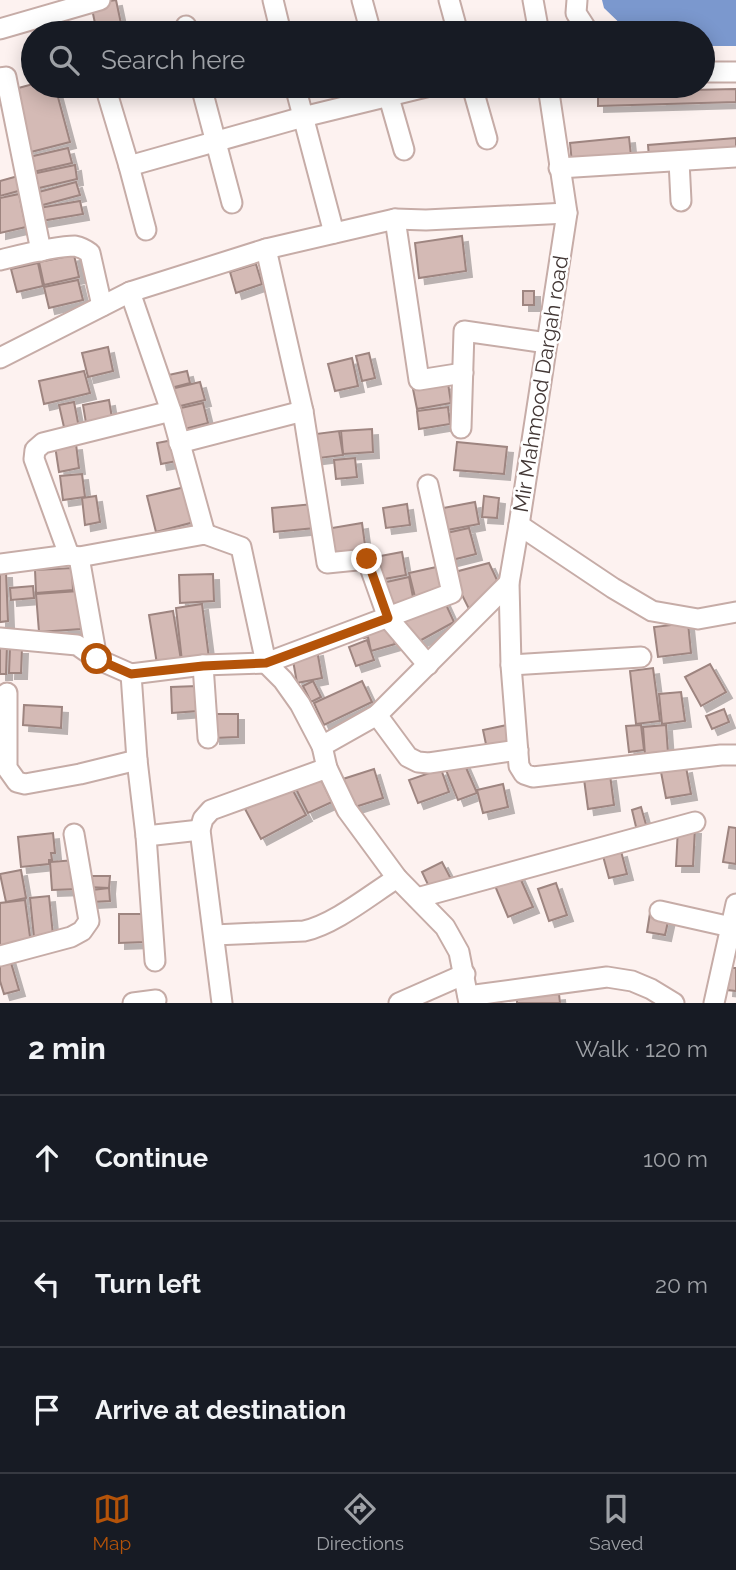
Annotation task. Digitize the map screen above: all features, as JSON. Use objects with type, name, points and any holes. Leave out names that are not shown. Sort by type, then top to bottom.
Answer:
[{"type":"street","points":[[28,21],[100,0]]},
{"type":"street","points":[[273,0],[278,21]]},
{"type":"street","points":[[362,0],[368,21]]},
{"type":"street","points":[[449,0],[455,21]]},
{"type":"street","points":[[533,0],[537,21]]},
{"type":"street","points":[[576,0],[576,13],[581,21]]},
{"type":"street","points":[[0,29],[21,23]]},
{"type":"street","points":[[715,72],[736,72]]},
{"type":"street","points":[[0,78],[6,77],[41,251]]},
{"type":"street","points":[[109,98],[146,230]]},
{"type":"street","points":[[204,98],[232,203]]},
{"type":"street","points":[[298,98],[334,233]]},
{"type":"street","points":[[129,166],[364,98]]},
{"type":"street","points":[[389,98],[404,150]]},
{"type":"street","points":[[475,98],[487,139]]},
{"type":"street","name":"Mir Mahmood Dargah road","points":[[550,98],[566,213],[519,525],[652,611],[698,619],[736,612]]},
{"type":"street","points":[[559,168],[736,157]]},
{"type":"street","points":[[679,160],[681,201]]},
{"type":"street","points":[[0,358],[130,292],[266,249],[395,219],[566,213]]},
{"type":"street","points":[[395,219],[419,380],[463,373]]},
{"type":"street","points":[[0,260],[76,246],[90,253],[102,306]]},
{"type":"street","points":[[266,249],[303,411],[327,564],[367,559],[388,618],[428,665]]},
{"type":"street","points":[[130,292],[171,411],[205,534]]},
{"type":"street","points":[[461,428],[464,331],[547,343]]},
{"type":"street","points":[[97,659],[74,556],[34,459],[36,450],[43,443],[171,411]]},
{"type":"street","points":[[179,443],[303,411]]},
{"type":"street","points":[[0,638],[76,645],[97,659],[131,674],[203,666],[266,663],[452,593],[428,485]]},
{"type":"street","points":[[519,525],[509,583],[511,665],[519,766],[524,774],[533,777],[721,754],[736,755]]},
{"type":"street","points":[[0,564],[74,556],[205,534],[242,547],[266,663],[283,680],[300,704],[322,746],[327,768],[347,810],[397,878],[445,928],[459,952],[469,1000],[607,977],[632,981],[674,1003]]},
{"type":"street","points":[[322,746],[377,715],[509,583]]},
{"type":"street","points":[[511,665],[641,657]]},
{"type":"street","points":[[203,666],[208,738]]},
{"type":"street","points":[[131,674],[155,961]]},
{"type":"street","points":[[6,693],[7,768],[17,782],[25,784],[80,775],[137,760]]},
{"type":"street","points":[[377,715],[408,757],[418,762],[429,763],[518,750]]},
{"type":"street","points":[[222,1003],[200,830],[203,819],[211,810],[327,768]]},
{"type":"street","points":[[417,898],[695,822]]},
{"type":"street","points":[[146,836],[200,830]]},
{"type":"street","points":[[0,956],[71,937],[82,931],[89,921],[74,834]]},
{"type":"street","points":[[214,935],[316,929],[397,878]]},
{"type":"street","points":[[714,1003],[736,904]]},
{"type":"street","points":[[660,911],[730,927]]},
{"type":"street","points":[[398,1003],[465,974]]},
{"type":"street","points":[[133,1003],[156,1000]]},
{"type":"water","points":[[602,0],[736,0],[736,46],[715,46],[715,21],[618,21],[604,8]]},
{"type":"building","points":[[116,0],[120,21],[95,21],[91,4]]},
{"type":"building","points":[[21,87],[21,98],[58,98],[70,142],[27,153],[11,90]]},
{"type":"building","points":[[715,89],[736,89],[736,102],[598,106],[598,98],[715,98]]},
{"type":"building","points":[[629,137],[631,156],[572,163],[570,143]]},
{"type":"building","points":[[736,138],[736,152],[649,158],[648,145]]},
{"type":"building","points":[[68,148],[72,163],[33,172],[29,157]]},
{"type":"building","points":[[75,165],[77,179],[35,189],[32,174]]},
{"type":"building","points":[[18,176],[22,190],[0,196],[0,181]]},
{"type":"building","points":[[76,182],[80,195],[39,206],[35,193]]},
{"type":"building","points":[[19,194],[26,227],[0,233],[0,198]]},
{"type":"building","points":[[80,201],[83,214],[41,221],[39,208]]},
{"type":"building","points":[[462,236],[466,271],[419,278],[415,243]]},
{"type":"building","points":[[74,255],[79,277],[44,285],[39,262]]},
{"type":"building","points":[[38,263],[43,286],[17,292],[11,269]]},
{"type":"building","points":[[256,264],[262,284],[236,293],[230,272]]},
{"type":"building","points":[[78,280],[83,300],[49,308],[44,287]]},
{"type":"building","points":[[523,291],[534,291],[534,305],[523,305]]},
{"type":"building","points":[[108,347],[113,371],[88,377],[82,353]]},
{"type":"building","points":[[369,353],[375,378],[362,381],[356,356]]},
{"type":"building","points":[[352,358],[358,386],[335,391],[328,364]]},
{"type":"building","points":[[84,371],[90,393],[44,404],[39,381]]},
{"type":"building","points":[[187,371],[190,383],[167,389],[164,376]]},
{"type":"building","points":[[200,382],[205,400],[172,408],[167,390]]},
{"type":"building","points":[[448,383],[451,403],[417,409],[413,389]]},
{"type":"building","points":[[109,400],[112,418],[86,423],[83,405]]},
{"type":"building","points":[[74,402],[80,433],[66,436],[59,405]]},
{"type":"building","points":[[203,403],[208,423],[177,431],[172,410]]},
{"type":"building","points":[[448,407],[450,424],[419,429],[417,411]]},
{"type":"building","points":[[372,429],[373,452],[343,454],[341,431]]},
{"type":"building","points":[[339,431],[343,455],[311,459],[308,435]]},
{"type":"building","points":[[178,439],[182,460],[161,464],[157,443]]},
{"type":"building","points":[[457,442],[507,447],[504,474],[454,470]]},
{"type":"building","points":[[76,444],[79,468],[59,472],[55,446]]},
{"type":"building","points":[[355,458],[357,477],[336,479],[334,460]]},
{"type":"building","points":[[82,474],[85,497],[63,500],[60,476]]},
{"type":"building","points":[[189,486],[198,521],[156,532],[147,496]]},
{"type":"building","points":[[96,496],[100,522],[85,525],[82,498]]},
{"type":"building","points":[[484,496],[499,498],[497,518],[482,517]]},
{"type":"building","points":[[475,502],[479,524],[442,531],[438,509]]},
{"type":"building","points":[[313,504],[315,528],[274,532],[272,508]]},
{"type":"building","points":[[407,504],[410,525],[386,528],[383,508]]},
{"type":"building","points":[[362,523],[366,552],[330,557],[326,529]]},
{"type":"building","points":[[469,528],[476,554],[448,561],[442,534]]},
{"type":"building","points":[[402,552],[406,575],[379,580],[375,557]]},
{"type":"building","points":[[489,563],[497,580],[471,613],[451,573]]},
{"type":"building","points":[[441,566],[447,593],[416,601],[409,573]]},
{"type":"building","points":[[72,568],[73,590],[36,593],[35,570]]},
{"type":"building","points":[[0,572],[6,572],[8,621],[0,622]]},
{"type":"building","points":[[213,574],[214,601],[180,603],[179,575]]},
{"type":"building","points":[[409,577],[414,602],[387,608],[382,583]]},
{"type":"building","points":[[33,586],[34,598],[11,600],[10,588]]},
{"type":"building","points":[[79,591],[81,629],[39,632],[36,594]]},
{"type":"building","points":[[443,598],[454,622],[414,644],[402,616]]},
{"type":"building","points":[[202,604],[209,658],[182,661],[176,608]]},
{"type":"building","points":[[173,611],[181,660],[157,664],[149,615]]},
{"type":"building","points":[[688,623],[691,653],[658,657],[654,627]]},
{"type":"building","points":[[389,624],[395,644],[371,651],[368,637],[364,638],[362,631]]},
{"type":"building","points":[[367,640],[374,660],[356,666],[349,647]]},
{"type":"building","points":[[0,644],[7,645],[6,674],[0,674]]},
{"type":"building","points":[[10,648],[22,648],[21,673],[9,673]]},
{"type":"building","points":[[317,650],[322,678],[297,683],[292,655]]},
{"type":"building","points":[[710,664],[726,692],[701,706],[685,677]]},
{"type":"building","points":[[653,668],[660,721],[636,724],[630,671]]},
{"type":"building","points":[[313,681],[321,697],[311,702],[303,686]]},
{"type":"building","points":[[362,681],[372,702],[324,725],[314,703]]},
{"type":"building","points":[[197,686],[198,711],[172,713],[171,687]]},
{"type":"building","points":[[681,692],[685,721],[662,724],[659,694]]},
{"type":"building","points":[[24,705],[62,707],[61,728],[23,725]]},
{"type":"building","points":[[724,709],[729,722],[712,729],[706,716]]},
{"type":"building","points":[[214,714],[238,714],[238,737],[214,738]]},
{"type":"building","points":[[507,725],[511,744],[487,749],[483,730]]},
{"type":"building","points":[[641,725],[644,750],[629,752],[626,726]]},
{"type":"building","points":[[666,725],[668,753],[645,755],[643,727]]},
{"type":"building","points":[[464,763],[477,793],[458,800],[446,770]]},
{"type":"building","points":[[686,767],[691,794],[666,798],[661,772]]},
{"type":"building","points":[[374,769],[383,798],[352,808],[343,779]]},
{"type":"building","points":[[441,769],[449,792],[418,803],[409,780]]},
{"type":"building","points":[[318,773],[332,802],[308,813],[294,785]]},
{"type":"building","points":[[610,775],[614,805],[588,809],[584,779]]},
{"type":"building","points":[[503,784],[508,807],[483,813],[477,790]]},
{"type":"building","points":[[290,785],[306,815],[261,839],[245,809]]},
{"type":"building","points":[[641,807],[647,828],[637,831],[632,810]]},
{"type":"building","points":[[729,827],[736,828],[736,864],[723,862]]},
{"type":"building","points":[[678,828],[695,828],[693,866],[676,866]]},
{"type":"building","points":[[53,833],[55,853],[51,853],[52,860],[49,860],[49,864],[21,867],[18,837]]},
{"type":"building","points":[[621,851],[627,874],[609,878],[603,856]]},
{"type":"building","points":[[76,860],[78,889],[52,890],[50,862]]},
{"type":"building","points":[[442,862],[452,881],[431,891],[422,872]]},
{"type":"building","points":[[21,870],[26,898],[6,902],[0,874]]},
{"type":"building","points":[[517,871],[533,907],[508,917],[493,881]]},
{"type":"building","points":[[87,876],[110,876],[109,888],[87,887]]},
{"type":"building","points":[[556,883],[567,915],[549,921],[538,889]]},
{"type":"building","points":[[109,888],[110,901],[92,902],[92,890]]},
{"type":"building","points":[[49,896],[53,935],[34,937],[30,898]]},
{"type":"building","points":[[25,900],[31,944],[0,949],[0,903]]},
{"type":"building","points":[[650,913],[669,917],[665,935],[647,932]]},
{"type":"building","points":[[119,914],[145,914],[145,942],[119,943]]},
{"type":"building","points":[[9,956],[19,990],[4,994],[0,981],[0,959]]},
{"type":"building","points":[[729,968],[736,968],[736,991],[727,990]]},
{"type":"building","points":[[559,994],[560,1003],[517,1003],[517,998]]},
{"type":"route","points":[[97,659],[131,674],[203,666],[266,663],[388,618],[367,559]]}]
